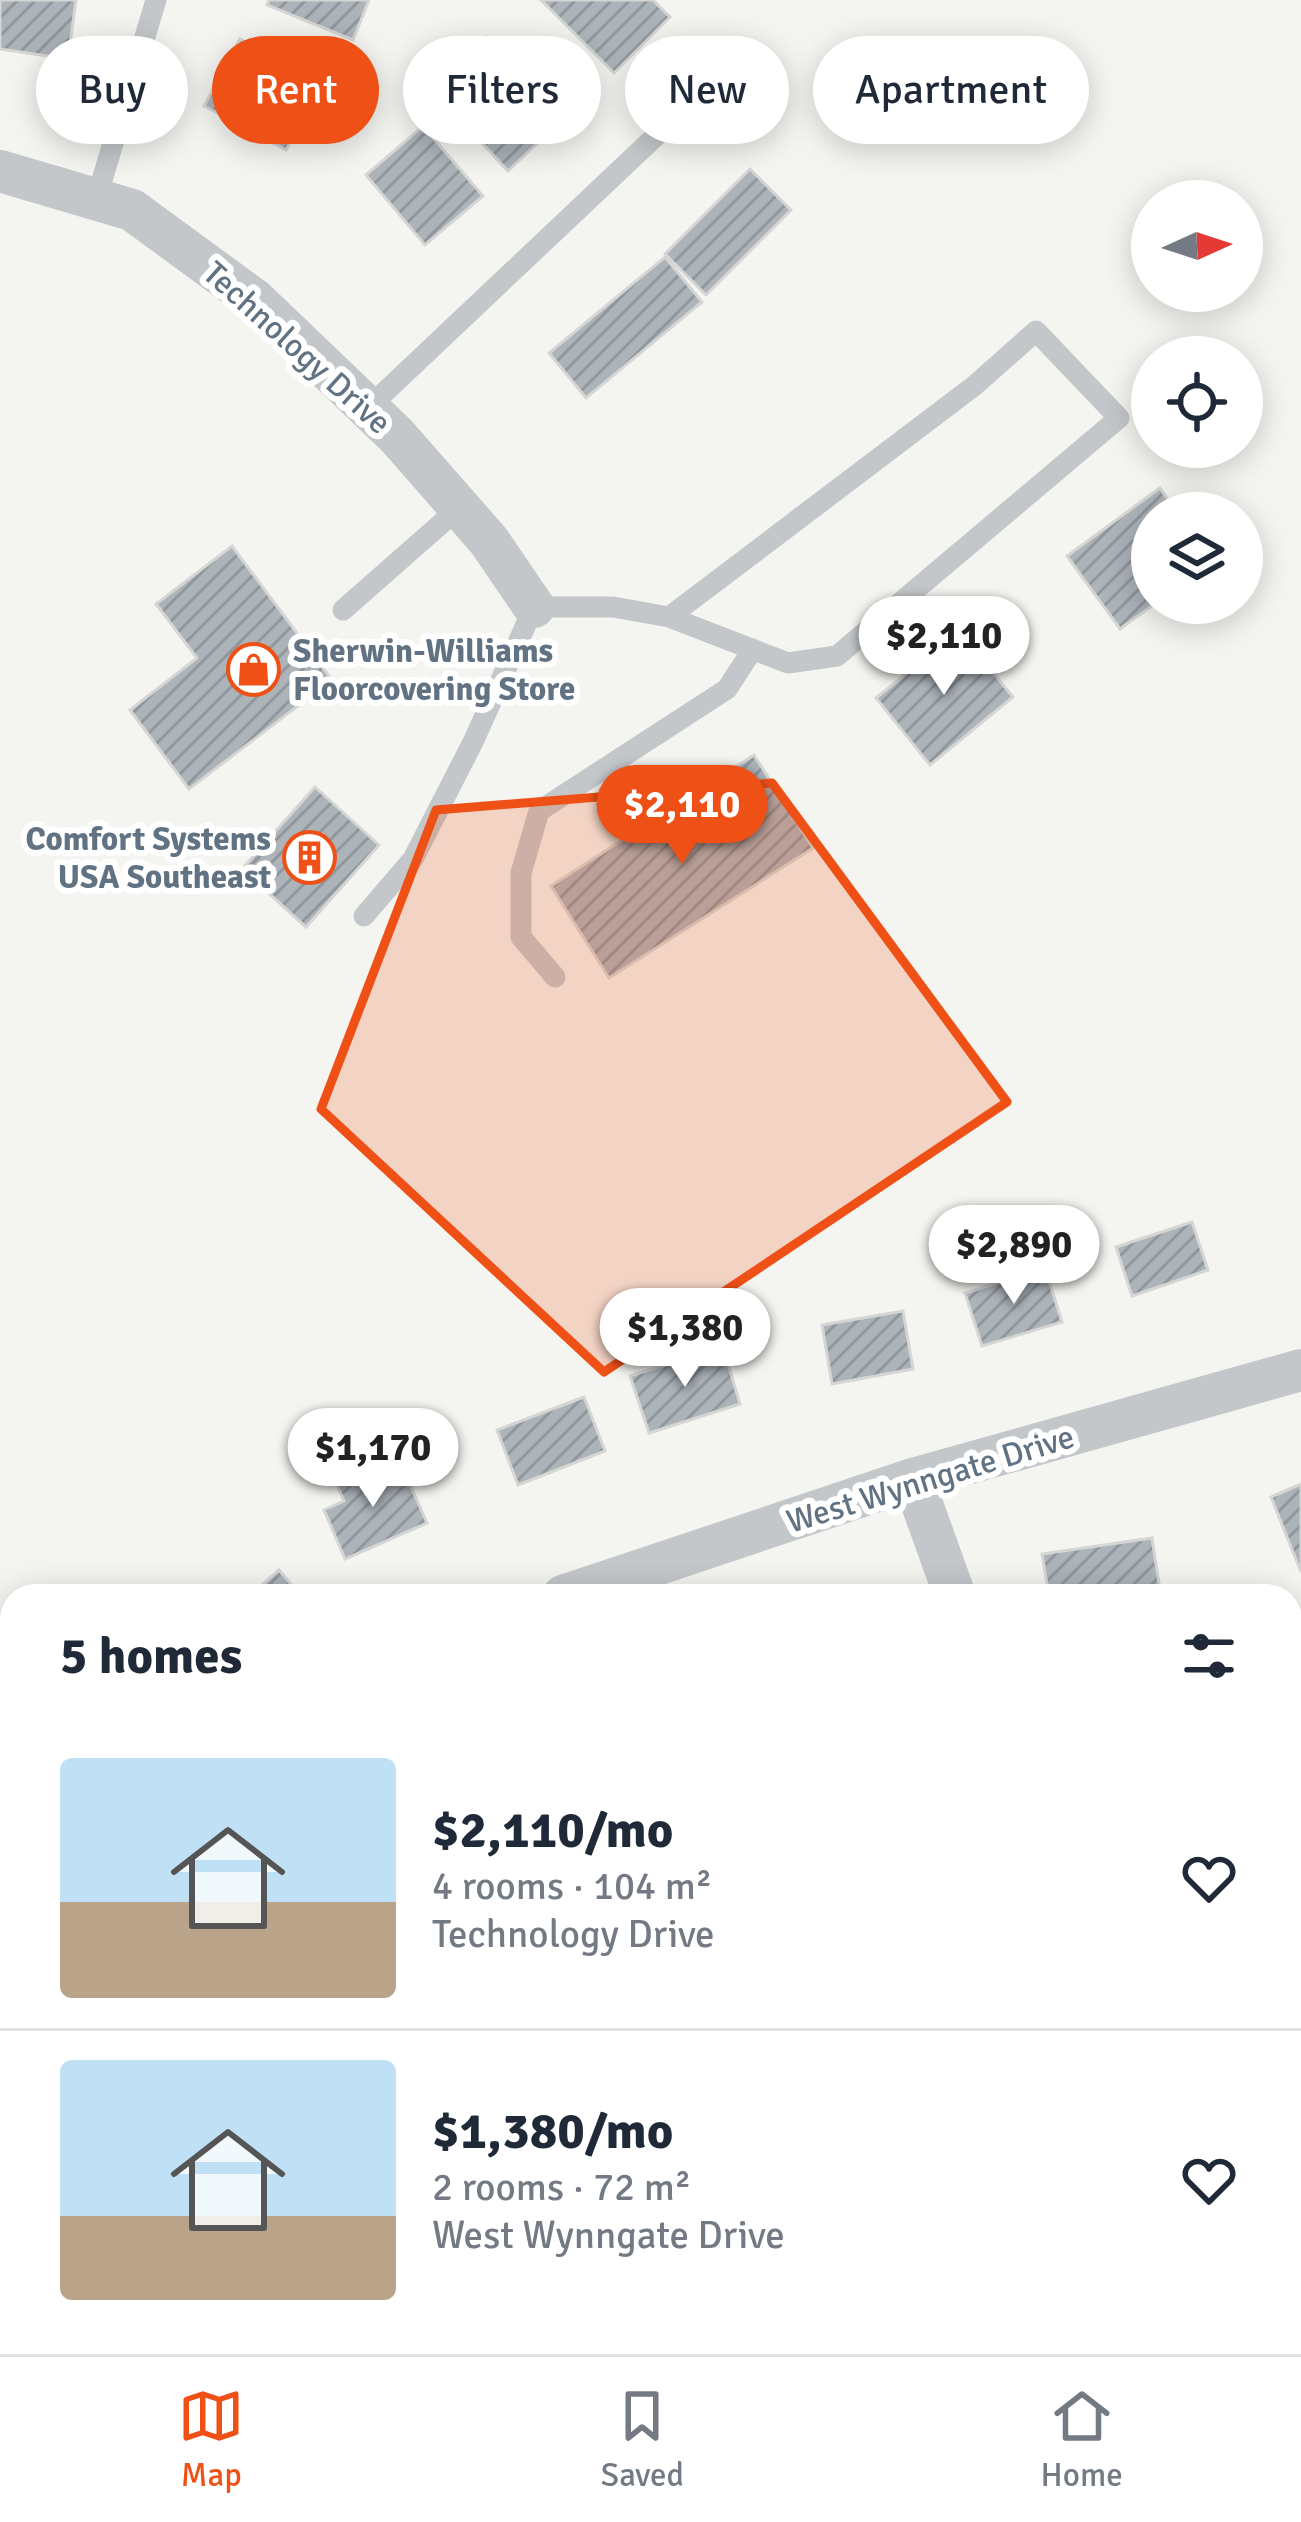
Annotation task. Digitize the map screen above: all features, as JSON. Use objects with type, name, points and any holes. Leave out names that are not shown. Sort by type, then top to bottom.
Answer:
[{"type":"street","name":"Technology Drive","points":[[0,171],[133,210],[255,299],[368,408],[460,507],[534,607]]},
{"type":"street","name":"West Wynngate Drive","points":[[599,1584],[913,1478],[1301,1370]]},
{"type":"street","points":[[913,1478],[952,1584]]},
{"type":"lane","points":[[96,200],[156,0]]},
{"type":"lane","points":[[368,408],[648,144]]},
{"type":"lane","points":[[364,916],[412,859],[473,742],[534,607],[613,608],[669,617],[788,662],[837,656],[1119,418],[1036,331],[974,386],[669,617]]},
{"type":"lane","points":[[343,610],[460,507]]},
{"type":"lane","points":[[555,977],[520,937],[521,872],[538,811],[727,688],[753,649]]},
{"type":"highlighted area","points":[[772,783],[1007,1102],[604,1372],[321,1109],[436,810]]},
{"type":"building","points":[[0,0],[76,0],[71,36],[36,36],[36,54],[0,49]]},
{"type":"building","points":[[269,0],[369,0],[355,36],[343,36],[267,5]]},
{"type":"building","points":[[541,0],[653,0],[670,17],[651,36],[625,36],[625,62],[614,73],[601,60],[601,36],[577,36]]},
{"type":"building","points":[[403,143],[438,144],[483,196],[425,245],[366,175]]},
{"type":"building","points":[[483,144],[537,144],[508,171]]},
{"type":"building","points":[[750,169],[791,210],[706,295],[665,254]]},
{"type":"building","points":[[665,257],[702,302],[586,398],[549,353]]},
{"type":"building","points":[[1131,509],[1131,621],[1120,629],[1067,556]]},
{"type":"building","name":"Sherwin-Williams Floorcovering Store","points":[[232,546],[332,680],[189,789],[130,710],[197,658],[156,604]]},
{"type":"building","points":[[959,631],[1013,697],[930,765],[876,698]]},
{"type":"building","points":[[754,755],[813,848],[609,978],[551,886]]},
{"type":"building","name":"Comfort Systems USA Southeast","points":[[315,787],[379,845],[306,927],[242,869]]},
{"type":"building","points":[[1192,1222],[1208,1270],[1132,1296],[1116,1247]]},
{"type":"building","points":[[1045,1268],[1062,1322],[982,1346],[965,1293]]},
{"type":"building","points":[[903,1311],[913,1369],[832,1384],[822,1325]]},
{"type":"building","points":[[723,1347],[740,1404],[649,1433],[630,1376]]},
{"type":"building","points":[[584,1397],[605,1451],[518,1485],[497,1430]]},
{"type":"building","points":[[366,1464],[373,1479],[402,1466],[427,1523],[345,1559],[324,1510],[344,1501],[334,1478]]},
{"type":"building","points":[[1301,1484],[1301,1572],[1271,1497]]},
{"type":"building","points":[[1152,1538],[1159,1584],[1047,1584],[1042,1554]]},
{"type":"building","points":[[279,1570],[291,1584],[263,1584]]},
{"type":"place","name":"Sherwin-Williams Floorcovering Store","points":[[254,669]]},
{"type":"place","name":"Comfort Systems USA Southeast","points":[[310,857]]}]
